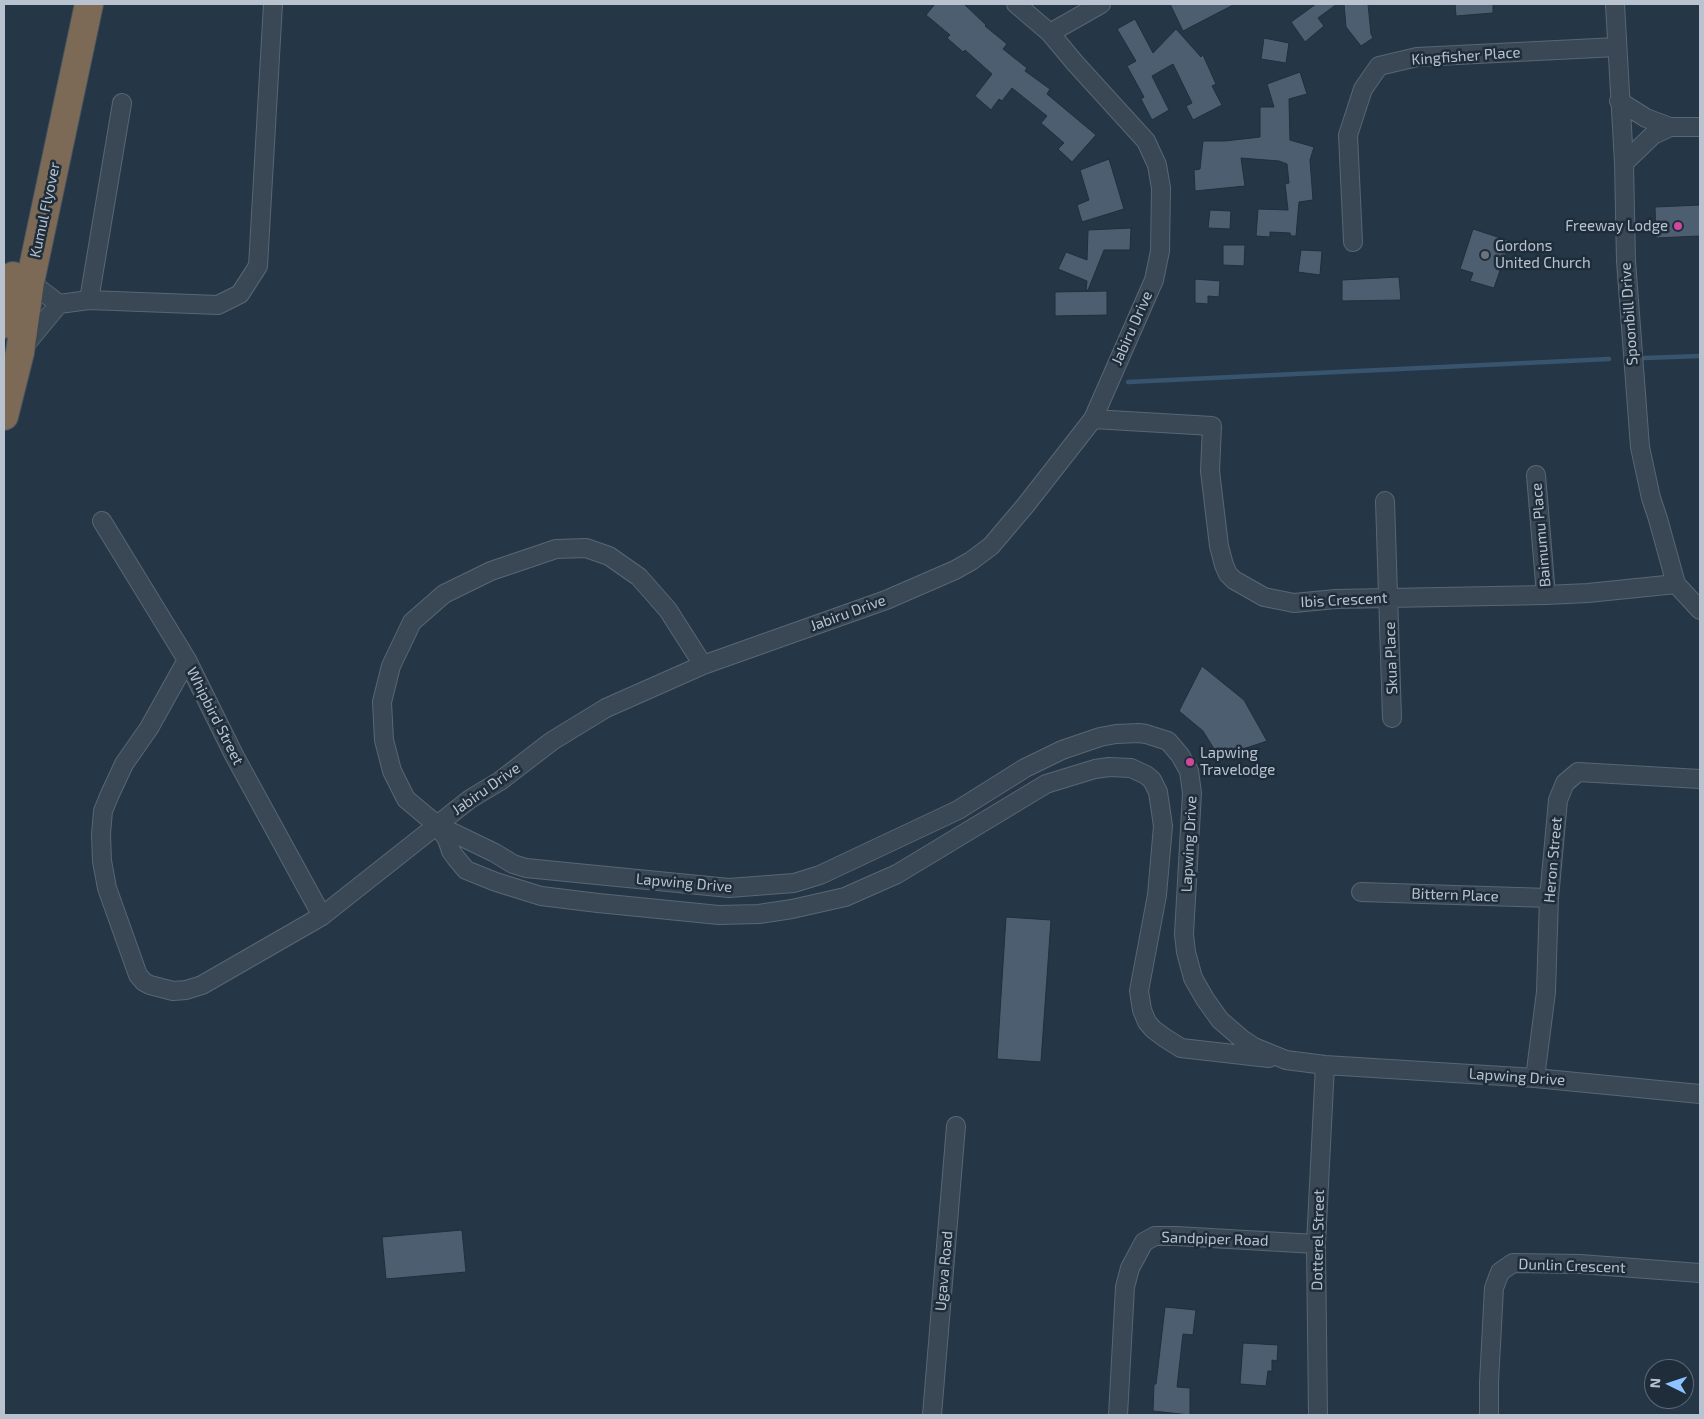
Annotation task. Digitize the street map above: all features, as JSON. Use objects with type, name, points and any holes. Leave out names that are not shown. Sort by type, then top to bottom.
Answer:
[{"type":"highway","name":"Kumul Flyover","points":[[4,324],[69,4]]},
{"type":"highway","name":"Kumul Flyover","points":[[4,416],[20,352],[30,282],[89,4]]},
{"type":"street","points":[[20,352],[59,304],[89,300],[218,305],[240,294],[258,266],[273,4]]},
{"type":"street","name":"Jabiru Drive","points":[[187,660],[149,728],[124,764],[103,811],[101,834],[102,861],[107,888],[138,975],[144,982],[150,985],[173,991],[186,990],[202,985],[322,916],[470,799],[500,781],[552,741],[606,708],[703,665],[886,600],[971,561],[991,546],[1093,419],[1154,280],[1160,251],[1161,188],[1157,165],[1146,141],[1075,64],[1050,33],[1016,4]]},
{"type":"street","points":[[1050,33],[1101,4]]},
{"type":"street","name":"Spoonbill Drive","points":[[1615,4],[1624,163],[1626,261],[1640,448],[1650,498],[1658,519],[1676,584],[1700,610]]},
{"type":"street","name":"Kingfisher Place","points":[[1353,242],[1348,135],[1363,89],[1380,66],[1417,58],[1617,46]]},
{"type":"street","points":[[1619,100],[1646,118],[1670,127],[1700,127]]},
{"type":"street","points":[[89,300],[122,103]]},
{"type":"street","points":[[1624,163],[1653,135],[1670,127]]},
{"type":"street","points":[[30,282],[59,304]]},
{"type":"street","name":"Ibis Crescent","points":[[1093,419],[1212,426],[1210,471],[1219,546],[1228,574],[1246,587],[1264,596],[1294,603],[1336,599],[1546,595],[1612,591],[1676,584]]},
{"type":"street","name":"Baimumu Place","points":[[1536,474],[1546,595]]},
{"type":"street","name":"Skua Place","points":[[1385,501],[1392,718]]},
{"type":"street","name":"Whipbird Street","points":[[102,522],[187,660],[234,755],[322,916]]},
{"type":"street","points":[[703,665],[668,610],[638,577],[609,556],[586,548],[556,549],[491,571],[444,594],[412,622],[391,666],[382,702],[384,740],[392,771],[406,799],[436,825],[447,839],[451,851],[466,870],[496,882],[542,896],[719,915],[759,914],[845,897],[898,874],[1046,784],[1095,769],[1109,767],[1131,768],[1152,780],[1158,792],[1163,826],[1157,895],[1140,991],[1142,1010],[1147,1022],[1153,1029],[1181,1048],[1286,1060]]},
{"type":"street","name":"Lapwing Drive","points":[[436,825],[495,853],[513,864],[526,868],[729,888],[794,882],[820,875],[958,810],[1025,768],[1062,750],[1100,737],[1139,732],[1168,741],[1189,771],[1192,793],[1184,934],[1186,952],[1194,978],[1205,1000],[1226,1026],[1254,1047],[1286,1060],[1325,1065],[1534,1078],[1700,1094]]},
{"type":"street","name":"Heron Street","points":[[1534,1078],[1546,992],[1549,898],[1558,800],[1565,783],[1578,772],[1700,779]]},
{"type":"street","name":"Bittern Place","points":[[1361,892],[1549,898]]},
{"type":"street","name":"Dotterel Street","points":[[1318,1415],[1316,1244],[1325,1065]]},
{"type":"street","name":"Ugava Road","points":[[932,1415],[956,1126]]},
{"type":"street","name":"Sandpiper Road","points":[[1118,1415],[1125,1287],[1130,1268],[1144,1242],[1155,1236],[1176,1236],[1316,1244]]},
{"type":"street","name":"Dunlin Crescent","points":[[1489,1415],[1494,1288],[1500,1272],[1513,1263],[1580,1264],[1700,1273]]},
{"type":"building","points":[[935,4],[964,4],[985,26],[1007,44],[1003,49],[1027,68],[1025,71],[1050,89],[1047,94],[1096,135],[1072,162],[1058,149],[1064,143],[1041,123],[1047,116],[1012,88],[1002,101],[999,99],[991,110],[975,96],[992,74],[965,50],[963,52],[947,38],[950,35],[926,15]]},
{"type":"building","points":[[1170,4],[1235,4],[1183,31]]},
{"type":"building","points":[[1316,4],[1337,4],[1318,18],[1324,26],[1305,42],[1291,22]]},
{"type":"building","points":[[1344,4],[1368,4],[1373,38],[1361,46],[1346,27]]},
{"type":"building","points":[[1455,4],[1493,4],[1493,13],[1456,16]]},
{"type":"building","points":[[1135,19],[1153,53],[1176,29],[1201,57],[1203,55],[1216,84],[1212,86],[1222,105],[1193,120],[1186,106],[1192,103],[1173,64],[1152,76],[1169,110],[1152,120],[1141,99],[1144,97],[1127,66],[1136,61],[1117,29]]},
{"type":"building","points":[[1264,38],[1289,43],[1286,63],[1261,59]]},
{"type":"building","points":[[1300,72],[1307,94],[1289,99],[1290,140],[1314,147],[1310,160],[1313,200],[1299,202],[1296,236],[1291,236],[1290,233],[1270,232],[1270,237],[1256,236],[1258,209],[1288,210],[1285,184],[1289,183],[1287,164],[1279,161],[1241,158],[1245,186],[1195,191],[1194,170],[1200,169],[1203,141],[1225,141],[1260,137],[1260,107],[1274,107],[1267,84]]},
{"type":"building","points":[[1109,159],[1124,209],[1082,222],[1077,205],[1089,200],[1080,170]]},
{"type":"building","name":"Freeway Lodge","points":[[1700,205],[1700,236],[1656,238],[1655,207]]},
{"type":"building","points":[[1210,210],[1231,211],[1230,229],[1208,228]]},
{"type":"building","points":[[1131,228],[1130,250],[1104,250],[1088,290],[1086,290],[1087,281],[1058,269],[1066,252],[1087,260],[1088,230]]},
{"type":"building","name":"Gordons United Church","points":[[1473,229],[1510,241],[1494,288],[1470,281],[1473,273],[1460,269]]},
{"type":"building","points":[[1223,245],[1245,245],[1244,266],[1223,265]]},
{"type":"building","points":[[1301,250],[1322,251],[1320,275],[1298,272]]},
{"type":"building","points":[[1399,277],[1401,300],[1342,301],[1342,280]]},
{"type":"building","points":[[1195,279],[1220,281],[1219,297],[1208,296],[1208,304],[1195,303]]},
{"type":"building","points":[[1107,291],[1107,315],[1055,316],[1055,292]]},
{"type":"building","points":[[1202,666],[1244,700],[1267,741],[1219,757],[1203,731],[1179,711]]},
{"type":"building","points":[[1006,917],[1051,920],[1041,1062],[997,1059]]},
{"type":"building","points":[[462,1230],[466,1272],[386,1279],[382,1237]]},
{"type":"building","points":[[1165,1307],[1196,1310],[1193,1335],[1183,1334],[1177,1387],[1190,1388],[1190,1415],[1153,1411],[1154,1384],[1156,1384]]},
{"type":"building","points":[[1243,1343],[1278,1345],[1277,1361],[1272,1360],[1272,1371],[1268,1371],[1266,1386],[1240,1384]]},
{"type":"waterway","points":[[1644,358],[1700,356]]},
{"type":"waterway","points":[[1128,382],[1609,359]]},
{"type":"place","name":"Freeway Lodge","points":[[1678,226]]},
{"type":"place","name":"Gordons United Church","points":[[1485,255]]},
{"type":"place","name":"Lapwing Travelodge","points":[[1190,762]]}]
